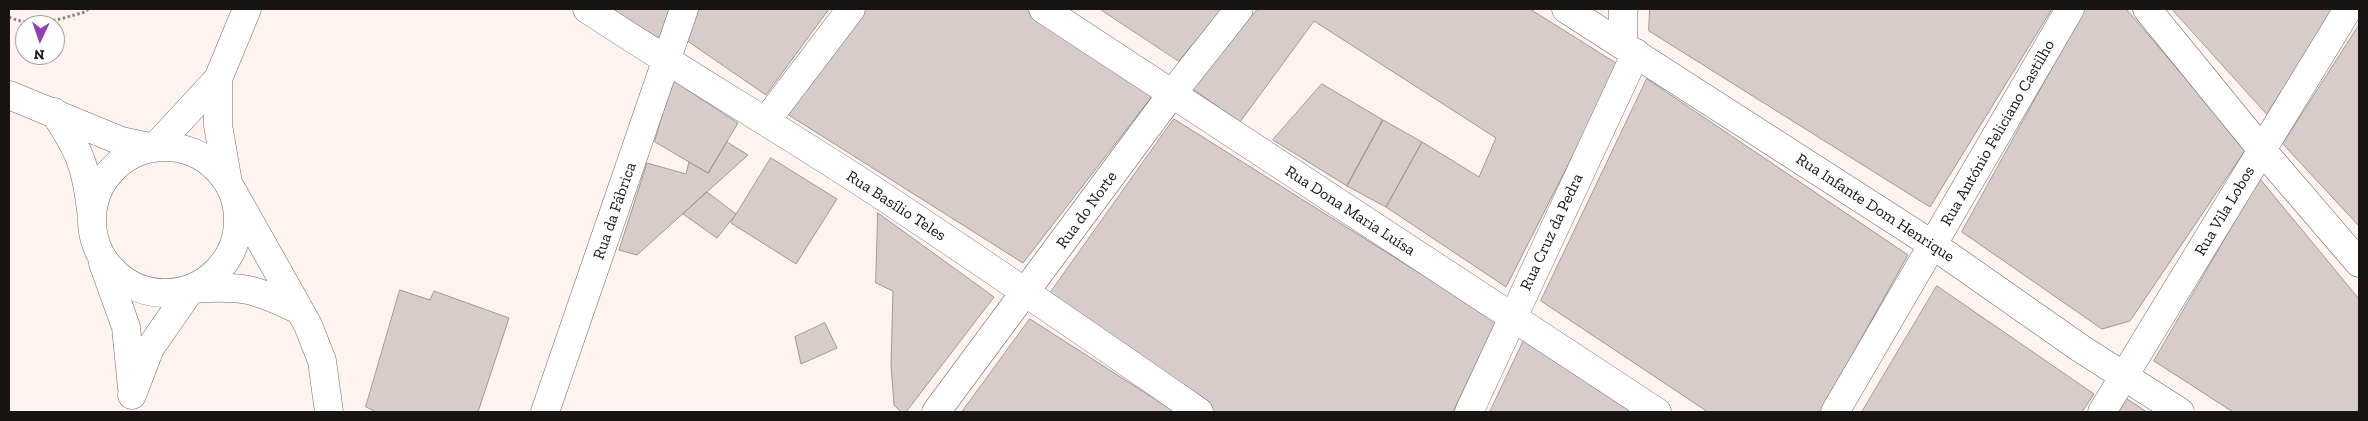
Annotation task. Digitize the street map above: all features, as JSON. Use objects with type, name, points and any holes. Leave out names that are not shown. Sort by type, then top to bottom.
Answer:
[{"type":"street","points":[[154,148],[218,79],[247,9]]},
{"type":"street","name":"Rua Basílio Teles","points":[[587,9],[667,61],[766,121],[1027,292],[1199,412]]},
{"type":"street","name":"Rua da Fábrica","points":[[545,412],[684,9]]},
{"type":"street","points":[[766,121],[852,9]]},
{"type":"street","name":"Rua Dona Maria Luísa","points":[[1043,9],[1171,95],[1658,412]]},
{"type":"street","name":"Rua do Norte","points":[[936,412],[1027,292],[1171,95],[1239,9]]},
{"type":"street","name":"Rua Infante Dom Henrique","points":[[1566,9],[1933,245],[2125,377],[2180,412]]},
{"type":"street","points":[[1624,9],[1629,49]]},
{"type":"street","name":"Rua António Feliciano Castilho","points":[[1836,412],[2070,9]]},
{"type":"street","points":[[2147,9],[2262,150],[2359,263]]},
{"type":"street","name":"Rua Vila Lobos","points":[[2102,412],[2348,9]]},
{"type":"street","name":"Rua Cruz da Pedra","points":[[1469,412],[1513,316],[1629,49]]},
{"type":"street","points":[[132,403],[150,348],[191,289],[213,276],[229,256],[238,232],[237,207],[228,183],[218,125],[218,79]]},
{"type":"street","points":[[9,96],[54,112],[121,141],[154,148]]},
{"type":"street","points":[[54,112],[74,141],[86,174],[93,238],[126,327],[132,403]]},
{"type":"street","points":[[91,213],[97,190],[111,170],[130,155],[154,148],[172,147],[191,152],[212,164],[228,183],[252,223],[308,325],[322,362],[329,412]]},
{"type":"street","points":[[102,260],[119,278],[141,290],[166,294],[191,289],[229,286],[262,291],[299,310]]},
{"type":"path","points":[[9,17],[20,22],[43,24],[85,12],[88,9]]},
{"type":"building","points":[[599,9],[671,9],[659,49]]},
{"type":"building","points":[[698,9],[829,9],[766,95],[686,40]]},
{"type":"building","points":[[862,9],[1039,9],[1157,90],[1023,263],[784,112]]},
{"type":"building","points":[[1100,9],[1222,9],[1179,61]]},
{"type":"building","points":[[1258,9],[1530,9],[1619,65],[1506,287],[1386,207],[1422,142],[1479,177],[1496,138],[1314,21],[1240,122],[1191,88]]},
{"type":"building","points":[[1650,9],[2052,9],[1930,207],[1649,31]]},
{"type":"building","points":[[2085,9],[2126,9],[2246,149],[2130,321],[2102,329],[1962,232]]},
{"type":"building","points":[[2172,9],[2334,9],[2267,114]]},
{"type":"building","points":[[2359,25],[2359,226],[2283,144]]},
{"type":"building","points":[[1647,79],[1908,255],[1820,412],[1708,412],[1541,301]]},
{"type":"building","points":[[672,80],[738,123],[708,173],[655,142]]},
{"type":"building","points":[[1322,84],[1383,120],[1347,186],[1273,140]]},
{"type":"building","points":[[1174,119],[1496,321],[1453,412],[1212,412],[1046,299]]},
{"type":"building","points":[[1383,120],[1422,142],[1386,207],[1347,186]]},
{"type":"building","points":[[727,142],[748,155],[637,255],[619,250],[647,163],[686,174],[689,162],[708,173]]},
{"type":"building","points":[[771,158],[837,199],[796,264],[731,223]]},
{"type":"building","points":[[2260,179],[2359,299],[2359,412],[2233,412],[2154,361]]},
{"type":"building","points":[[707,192],[736,214],[717,238],[683,214]]},
{"type":"building","points":[[878,213],[994,297],[906,412],[901,412],[894,405],[891,364],[893,291],[876,283]]},
{"type":"building","points":[[1937,286],[2094,394],[2082,412],[1862,412]]},
{"type":"building","points":[[400,290],[430,300],[434,291],[509,318],[478,412],[376,412],[366,407]]},
{"type":"building","points":[[1030,319],[1175,412],[962,412]]},
{"type":"building","points":[[825,323],[837,348],[801,364],[795,337]]},
{"type":"building","points":[[1525,338],[1638,412],[1490,412]]},
{"type":"building","points":[[2127,399],[2147,412],[2119,412]]}]
